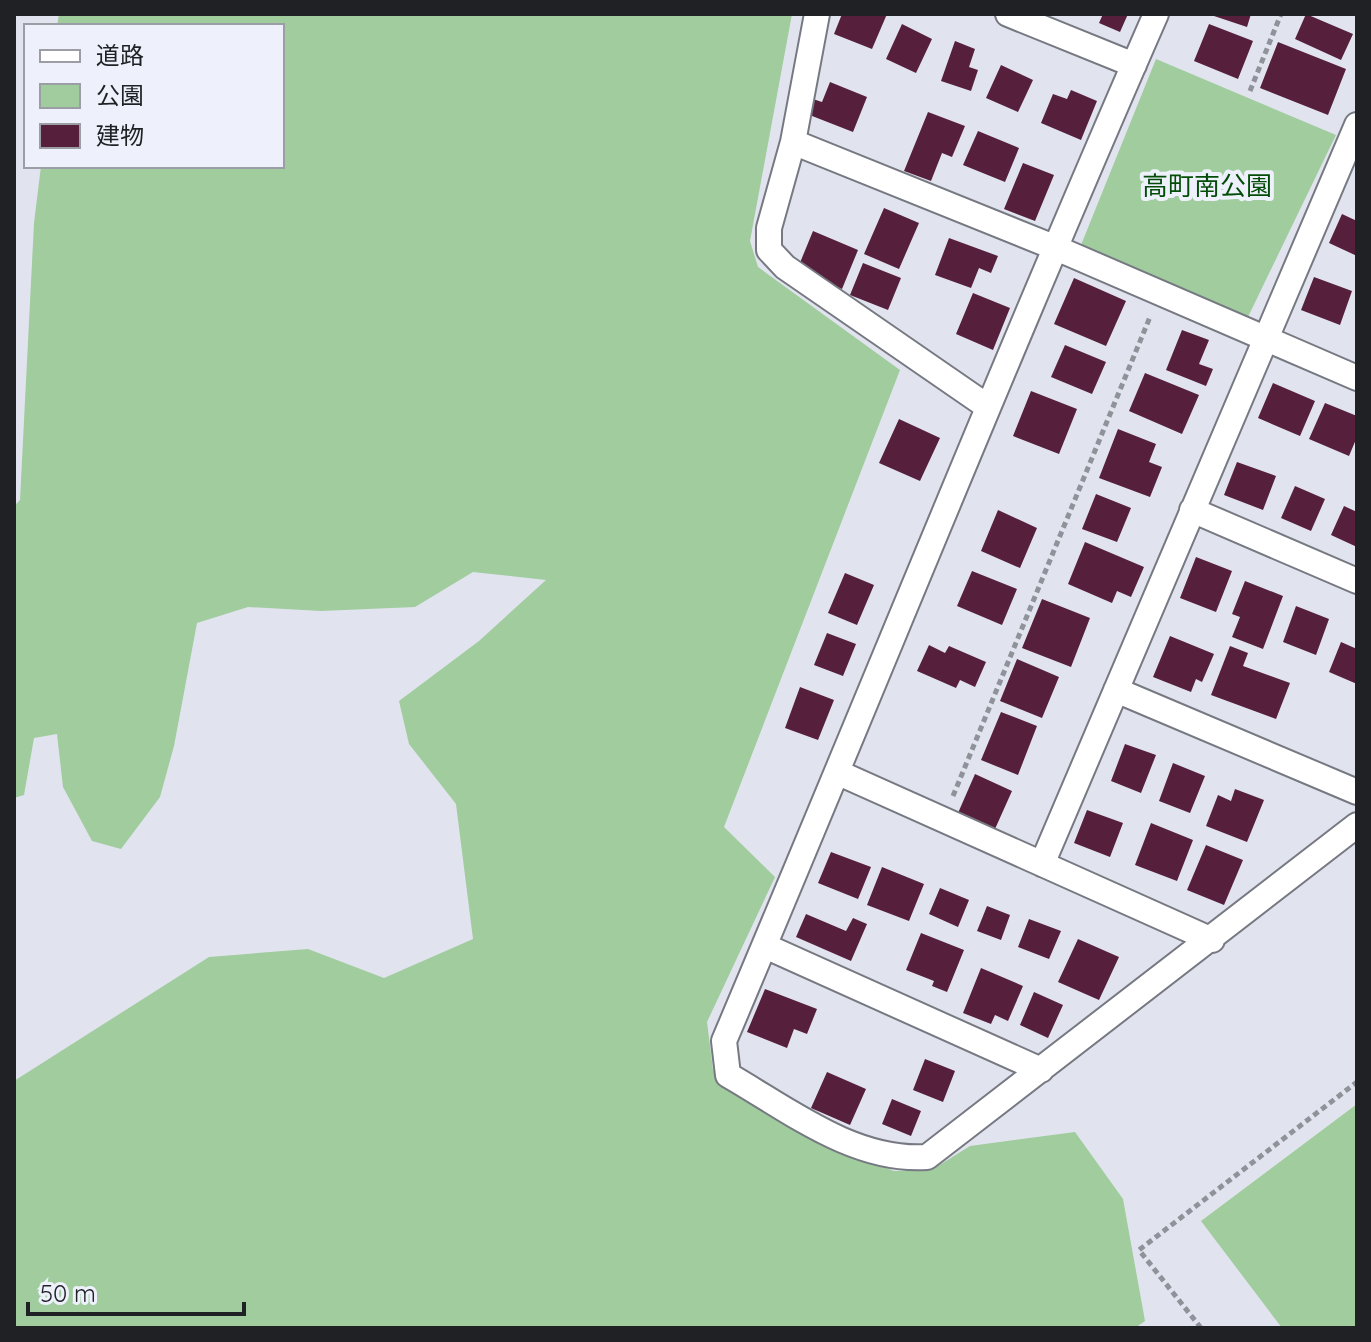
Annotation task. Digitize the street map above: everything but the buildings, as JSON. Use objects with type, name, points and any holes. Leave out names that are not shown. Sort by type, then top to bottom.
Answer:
[{"type":"street","points":[[817,14],[793,142],[769,228],[769,250],[785,267],[988,407]]},
{"type":"street","points":[[1008,14],[1134,65]]},
{"type":"street","points":[[1156,14],[988,407],[839,773],[724,1041],[728,1075],[838,1139],[901,1159],[927,1157],[1212,940],[1357,825]]},
{"type":"street","points":[[1042,864],[1263,339],[1349,169],[1357,125]]},
{"type":"street","points":[[793,142],[1056,248],[1357,378]]},
{"type":"street","points":[[1192,510],[1357,581]]},
{"type":"street","points":[[1116,690],[1357,792]]},
{"type":"street","points":[[839,773],[1212,940]]},
{"type":"street","points":[[765,946],[1041,1070]]},
{"type":"path","points":[[1250,91],[1281,14]]},
{"type":"path","points":[[944,819],[1160,294]]},
{"type":"path","points":[[1201,1328],[1139,1250],[1357,1082]]},
{"type":"green space","points":[[59,14],[792,14],[750,241],[758,267],[900,370],[724,827],[775,877],[707,1022],[713,1070],[738,1095],[849,1154],[894,1171],[933,1169],[970,1146],[1075,1132],[1123,1199],[1145,1321],[1135,1328],[14,1328],[14,1081],[209,957],[308,949],[384,978],[473,939],[456,804],[409,744],[399,701],[479,641],[546,580],[473,572],[415,607],[321,611],[248,607],[197,623],[174,746],[160,797],[121,849],[92,841],[63,787],[57,734],[34,738],[24,795],[14,798],[14,506],[20,500],[34,223],[41,168],[284,168],[284,24],[57,24]]},
{"type":"green space","name":"高町南公園","points":[[1156,59],[1336,135],[1248,317],[1081,245]]},
{"type":"green space","points":[[1357,1104],[1357,1328],[1282,1328],[1201,1221]]}]
